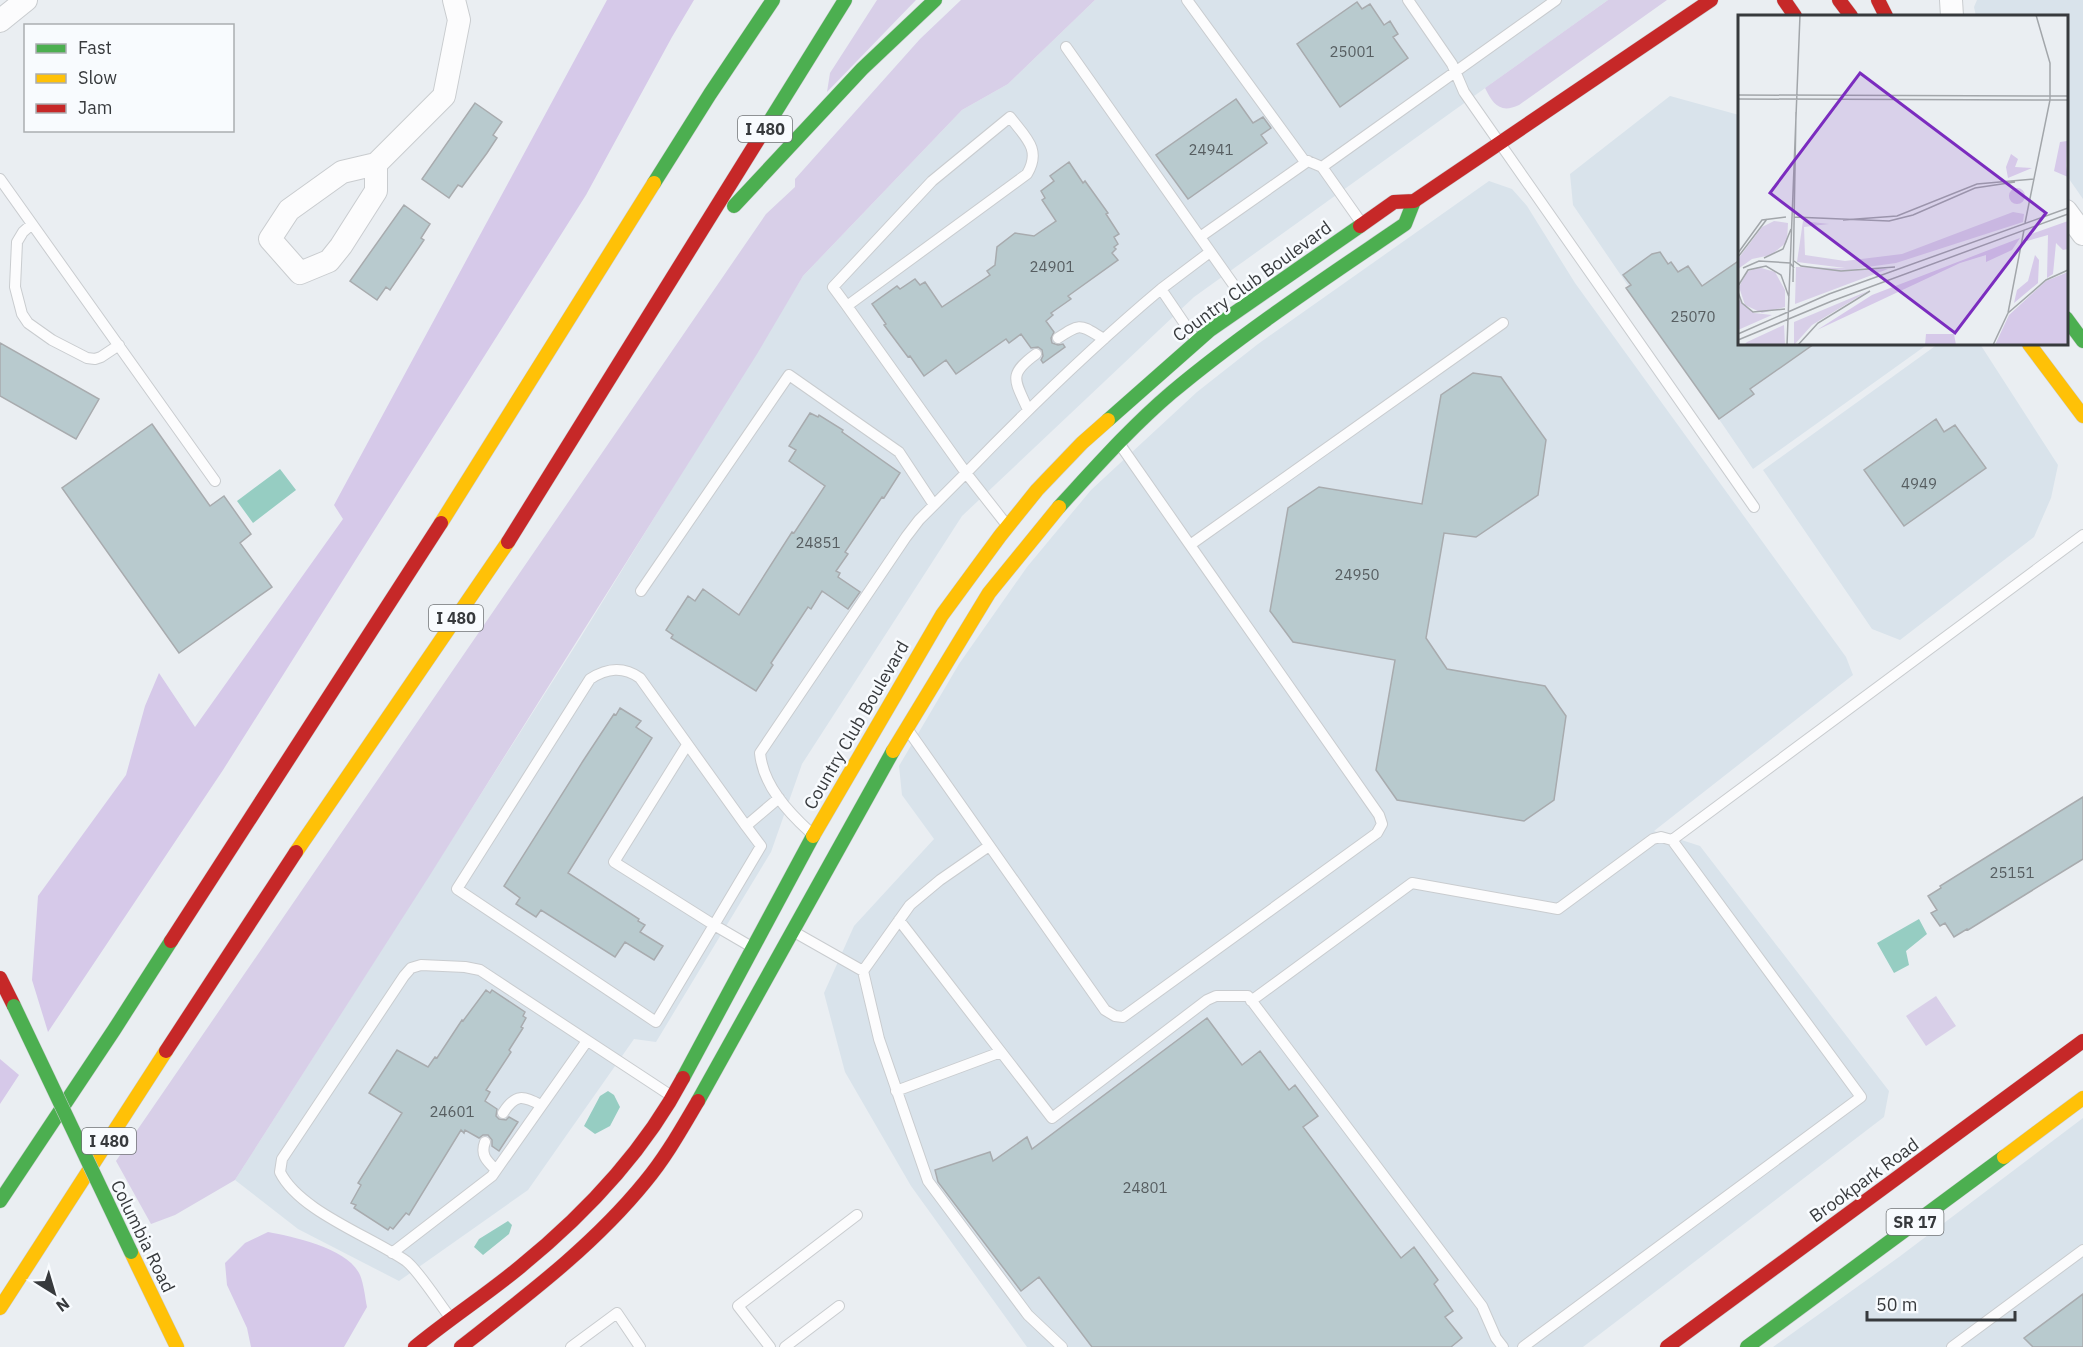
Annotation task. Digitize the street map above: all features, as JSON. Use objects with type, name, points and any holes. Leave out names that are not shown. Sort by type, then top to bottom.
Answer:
[{"type":"main road","points":[[710,94],[756,0]]},
{"type":"main road","points":[[0,1201],[114,1030],[235,839],[434,534],[710,94],[773,0]]},
{"type":"main road","name":"I 480","points":[[0,1308],[290,860],[505,547],[845,0]]},
{"type":"main road","points":[[686,257],[862,69],[935,0]]},
{"type":"main road","name":"Country Club Boulevard","points":[[415,1347],[536,1253],[587,1207],[618,1175],[642,1145],[765,954],[989,592],[1047,520],[1119,443],[1170,394],[1203,351],[1247,304],[1394,202],[1414,201],[1711,0]]},
{"type":"main road","points":[[1784,0],[1794,15]]},
{"type":"main road","points":[[1839,0],[1850,15]]},
{"type":"main road","points":[[1878,0],[1886,15]]},
{"type":"main road","name":"Country Club Boulevard","points":[[461,1347],[553,1275],[601,1230],[646,1181],[681,1131],[781,925],[814,836],[942,615],[1007,526],[1037,490],[1082,443],[1203,351],[1254,327],[1405,224],[1414,201]]},
{"type":"main road","points":[[2068,319],[2083,341]]},
{"type":"main road","points":[[2030,345],[2083,416]]},
{"type":"main road","name":"Columbia Road","points":[[0,978],[177,1347]]},
{"type":"main road","name":"Brookpark Road","points":[[1667,1347],[2083,1041]]},
{"type":"main road","name":"SR 17","points":[[1747,1347],[2083,1098]]},
{"type":"street","points":[[0,21],[26,0]]},
{"type":"street","points":[[376,164],[376,191],[341,246],[329,261],[300,273],[270,239],[288,210],[342,172],[376,164],[444,96],[459,20],[454,0]]},
{"type":"street","points":[[1951,0],[1952,15]]},
{"type":"street","points":[[2068,212],[2083,234]]},
{"type":"lane","points":[[1187,0],[1303,159],[1322,167],[1362,224]]},
{"type":"lane","points":[[1408,0],[1452,64],[1464,92],[1754,507]]},
{"type":"lane","points":[[1322,167],[1556,0]]},
{"type":"lane","points":[[1066,46],[1247,304]]},
{"type":"lane","points":[[847,306],[1028,174],[1035,158],[1033,149],[1010,117],[932,181],[833,287],[966,473],[1007,526]]},
{"type":"lane","points":[[1200,237],[1308,161]]},
{"type":"lane","points":[[0,179],[215,481]]},
{"type":"lane","points":[[32,224],[17,242],[15,287],[22,314],[28,323],[52,340],[87,358],[101,357],[119,345]]},
{"type":"lane","points":[[814,836],[789,813],[779,798],[761,763],[760,753],[906,537],[934,505],[1028,410],[1161,289],[1210,252]]},
{"type":"lane","points":[[1161,289],[1203,351]]},
{"type":"lane","points":[[1190,545],[1503,323]]},
{"type":"lane","points":[[1058,338],[1075,327],[1081,326],[1104,339]]},
{"type":"lane","points":[[1028,410],[1015,377],[1018,369],[1036,354]]},
{"type":"lane","points":[[642,591],[789,375],[899,452],[934,505]]},
{"type":"lane","points":[[906,727],[1105,1010],[1115,1016],[1123,1017],[1377,833],[1382,824],[1379,815],[1119,443]]},
{"type":"lane","points":[[1672,840],[2083,535]]},
{"type":"lane","points":[[620,668],[640,678],[746,826],[761,846],[656,1022],[457,889],[590,679],[598,673],[620,668]]},
{"type":"lane","points":[[687,745],[614,862],[765,954]]},
{"type":"lane","points":[[746,826],[779,798]]},
{"type":"lane","points":[[1251,1001],[1412,883],[1558,909],[1653,839],[1661,837],[1672,840],[1861,1097],[1523,1347]]},
{"type":"lane","points":[[863,971],[910,905],[940,880],[989,846]]},
{"type":"lane","points":[[898,920],[1052,1118],[1207,1000],[1231,994],[1248,996],[1484,1309],[1496,1338],[1503,1347]]},
{"type":"lane","points":[[781,925],[863,971],[879,1039],[928,1181],[1028,1315],[1062,1347]]},
{"type":"lane","points":[[452,1320],[408,1263],[306,1203],[290,1189],[280,1172],[282,1158],[411,968],[421,965],[480,970],[693,1110]]},
{"type":"lane","points":[[392,1253],[492,1176],[587,1041]]},
{"type":"lane","points":[[896,1090],[1001,1052]]},
{"type":"lane","points":[[503,1113],[508,1104],[521,1098],[528,1098],[541,1105]]},
{"type":"lane","points":[[485,1142],[482,1150],[483,1156],[496,1170]]},
{"type":"lane","points":[[770,1347],[738,1306],[857,1215]]},
{"type":"lane","points":[[1952,1347],[2083,1250]]},
{"type":"lane","points":[[785,1347],[839,1306]]},
{"type":"lane","points":[[571,1347],[617,1313],[640,1347]]},
{"type":"shaded area","points":[[607,0],[694,0],[586,195],[223,770],[48,1032],[32,980],[38,896],[126,775],[145,706],[159,673],[195,727],[343,519],[334,505]]},
{"type":"shaded area","points":[[877,0],[916,0],[827,92],[830,73]]},
{"type":"shaded area","points":[[961,0],[1095,0],[1008,84],[962,110],[803,276],[757,354],[430,875],[235,1180],[175,1215],[151,1224],[116,1161],[766,214],[795,187],[795,179],[920,39]]},
{"type":"shaded area","points":[[1095,0],[1608,0],[1194,297],[962,516],[802,764],[771,852],[656,1042],[634,1039],[528,1190],[399,1281],[298,1229],[235,1180],[579,640],[803,276],[962,110],[1008,84]]},
{"type":"shaded area","points":[[1608,0],[1667,0],[1519,105],[1502,108],[1494,103],[1485,88]]},
{"type":"shaded area","points":[[1977,0],[2083,0],[2083,199],[2068,177],[2068,15],[1976,15],[1974,7]]},
{"type":"shaded area","points":[[1670,96],[1738,115],[1738,345],[1927,345],[1753,469],[1573,205],[1570,174]]},
{"type":"shaded area","points":[[1489,181],[1512,189],[1527,206],[1575,283],[1846,657],[1853,675],[1654,831],[1700,846],[1889,1091],[1884,1117],[1583,1347],[1027,1347],[911,1186],[845,1072],[824,993],[854,926],[934,839],[902,795],[899,766],[959,664],[1027,567],[1091,490],[1197,392],[1258,344]]},
{"type":"shaded area","points":[[1937,345],[1981,345],[2058,465],[2051,498],[2034,537],[1900,640],[1872,629],[1763,470]]},
{"type":"shaded area","points":[[280,469],[296,490],[253,523],[237,501]]},
{"type":"shaded area","points":[[1919,919],[1927,934],[1906,951],[1909,965],[1894,973],[1877,943]]},
{"type":"shaded area","points":[[1936,996],[1956,1026],[1926,1046],[1906,1016]]},
{"type":"shaded area","points":[[0,1059],[19,1075],[0,1104]]},
{"type":"shaded area","points":[[608,1091],[614,1095],[620,1107],[610,1126],[595,1134],[584,1126],[600,1096]]},
{"type":"shaded area","points":[[2083,1118],[2083,1347],[1773,1347],[1899,1257]]},
{"type":"shaded area","points":[[508,1221],[512,1225],[509,1234],[483,1255],[474,1247],[479,1239]]},
{"type":"shaded area","points":[[268,1232],[319,1245],[332,1251],[354,1266],[360,1275],[367,1307],[344,1347],[251,1347],[247,1328],[227,1285],[225,1263],[245,1243]]},
{"type":"building","points":[[1357,2],[1362,9],[1370,4],[1384,25],[1390,21],[1398,34],[1393,37],[1408,58],[1340,107],[1297,44]]},
{"type":"building","points":[[1236,99],[1253,123],[1263,117],[1271,128],[1261,135],[1267,143],[1188,199],[1156,155]]},
{"type":"building","points":[[475,103],[502,122],[493,135],[497,138],[487,153],[462,187],[458,185],[449,198],[422,179]]},
{"type":"building","points":[[1069,162],[1108,213],[1106,214],[1119,234],[1114,237],[1118,244],[1112,253],[1118,260],[1068,296],[1071,299],[1051,313],[1053,315],[1046,321],[1054,332],[1051,338],[1052,343],[1063,344],[1065,347],[1043,363],[1042,350],[1038,347],[1031,348],[1021,334],[1009,343],[1006,339],[956,374],[946,360],[924,376],[884,325],[886,324],[872,304],[897,286],[900,289],[915,279],[920,285],[925,282],[942,307],[990,275],[987,271],[995,265],[997,247],[1015,233],[1034,236],[1056,221],[1042,200],[1045,198],[1041,191],[1054,181],[1050,176]]},
{"type":"building","points":[[404,205],[430,224],[421,238],[424,240],[390,290],[386,287],[377,300],[350,281]]},
{"type":"building","points":[[1660,252],[1668,264],[1671,262],[1678,272],[1688,266],[1702,286],[1738,261],[1738,345],[1813,345],[1750,389],[1754,394],[1719,419],[1626,288],[1631,285],[1623,275],[1652,254]]},
{"type":"building","points":[[0,343],[99,399],[76,439],[0,396]]},
{"type":"building","points":[[1473,373],[1501,377],[1546,440],[1538,495],[1476,537],[1444,533],[1426,638],[1447,669],[1545,686],[1566,716],[1554,800],[1524,821],[1397,800],[1376,770],[1395,660],[1293,642],[1270,611],[1288,508],[1319,487],[1422,504],[1441,395]]},
{"type":"building","points":[[810,413],[818,417],[819,415],[843,430],[842,432],[900,473],[845,552],[848,554],[836,571],[840,573],[838,577],[860,592],[848,609],[822,591],[811,609],[808,607],[771,663],[773,665],[756,691],[671,638],[673,635],[666,630],[688,596],[695,601],[703,589],[739,615],[792,532],[794,533],[825,486],[789,461],[796,450],[789,446]]},
{"type":"building","points":[[1936,419],[1944,432],[1955,425],[1986,468],[1904,526],[1864,470]]},
{"type":"building","points":[[152,424],[210,506],[224,496],[251,534],[240,543],[272,587],[179,653],[62,488]]},
{"type":"building","points":[[620,708],[641,721],[636,727],[652,738],[568,873],[645,925],[640,932],[663,946],[654,960],[625,942],[615,957],[541,910],[536,917],[516,904],[520,898],[504,886],[583,761]]},
{"type":"building","points":[[2083,797],[2083,859],[1954,937],[1945,923],[1940,926],[1931,913],[1937,910],[1928,896],[1941,888],[1940,886]]},
{"type":"building","points":[[486,990],[490,993],[492,990],[525,1012],[523,1016],[526,1018],[521,1027],[523,1028],[509,1050],[511,1052],[486,1090],[490,1092],[485,1101],[497,1109],[496,1116],[499,1119],[506,1120],[509,1117],[518,1122],[499,1151],[492,1146],[492,1140],[488,1135],[479,1138],[461,1130],[409,1215],[406,1213],[393,1229],[390,1227],[388,1230],[354,1208],[356,1205],[351,1203],[361,1185],[358,1183],[402,1113],[369,1093],[397,1050],[428,1067]]},
{"type":"building","points":[[1207,1018],[1242,1065],[1260,1051],[1289,1090],[1295,1085],[1318,1116],[1303,1127],[1401,1258],[1414,1247],[1438,1280],[1434,1284],[1453,1311],[1445,1317],[1462,1338],[1451,1347],[1092,1347],[1039,1277],[1021,1291],[938,1182],[935,1170],[990,1152],[993,1161],[1027,1137],[1032,1149]]},
{"type":"building","points":[[2083,1294],[2083,1347],[2033,1347],[2024,1338]]},
{"type":"traffic: fast","points":[[654,183],[773,0]]},
{"type":"traffic: fast","points":[[766,127],[845,0]]},
{"type":"traffic: fast","points":[[734,206],[862,69],[935,0]]},
{"type":"traffic: fast","points":[[1059,507],[1127,434],[1171,393],[1257,327],[1405,224],[1414,201]]},
{"type":"traffic: fast","points":[[1108,420],[1210,330],[1360,226]]},
{"type":"traffic: fast","points":[[2068,321],[2083,341]]},
{"type":"traffic: fast","points":[[698,1101],[893,751]]},
{"type":"traffic: fast","points":[[683,1078],[813,836]]},
{"type":"traffic: fast","points":[[0,1201],[171,941]]},
{"type":"traffic: fast","points":[[14,1006],[131,1252]]},
{"type":"traffic: fast","points":[[1747,1347],[2004,1157]]},
{"type":"traffic: slow","points":[[441,523],[654,183]]},
{"type":"traffic: slow","points":[[2030,345],[2083,416]]},
{"type":"traffic: slow","points":[[813,836],[942,615],[1037,490],[1082,443],[1108,420]]},
{"type":"traffic: slow","points":[[893,751],[989,593],[1059,507]]},
{"type":"traffic: slow","points":[[296,852],[508,542]]},
{"type":"traffic: slow","points":[[0,1308],[166,1051]]},
{"type":"traffic: slow","points":[[2004,1157],[2083,1098]]},
{"type":"traffic: slow","points":[[131,1252],[177,1347]]},
{"type":"traffic: jam","points":[[1360,226],[1394,202],[1414,201],[1711,0]]},
{"type":"traffic: jam","points":[[1784,0],[1794,15]]},
{"type":"traffic: jam","points":[[1839,0],[1850,15]]},
{"type":"traffic: jam","points":[[1878,0],[1886,15]]},
{"type":"traffic: jam","points":[[508,542],[766,127]]},
{"type":"traffic: jam","points":[[171,941],[441,523]]},
{"type":"traffic: jam","points":[[166,1051],[296,852]]},
{"type":"traffic: jam","points":[[0,978],[14,1006]]},
{"type":"traffic: jam","points":[[1667,1347],[2083,1041]]},
{"type":"traffic: jam","points":[[415,1347],[520,1267],[590,1203],[650,1131],[683,1078]]},
{"type":"traffic: jam","points":[[461,1347],[558,1269],[603,1228],[653,1172],[698,1101]]}]
